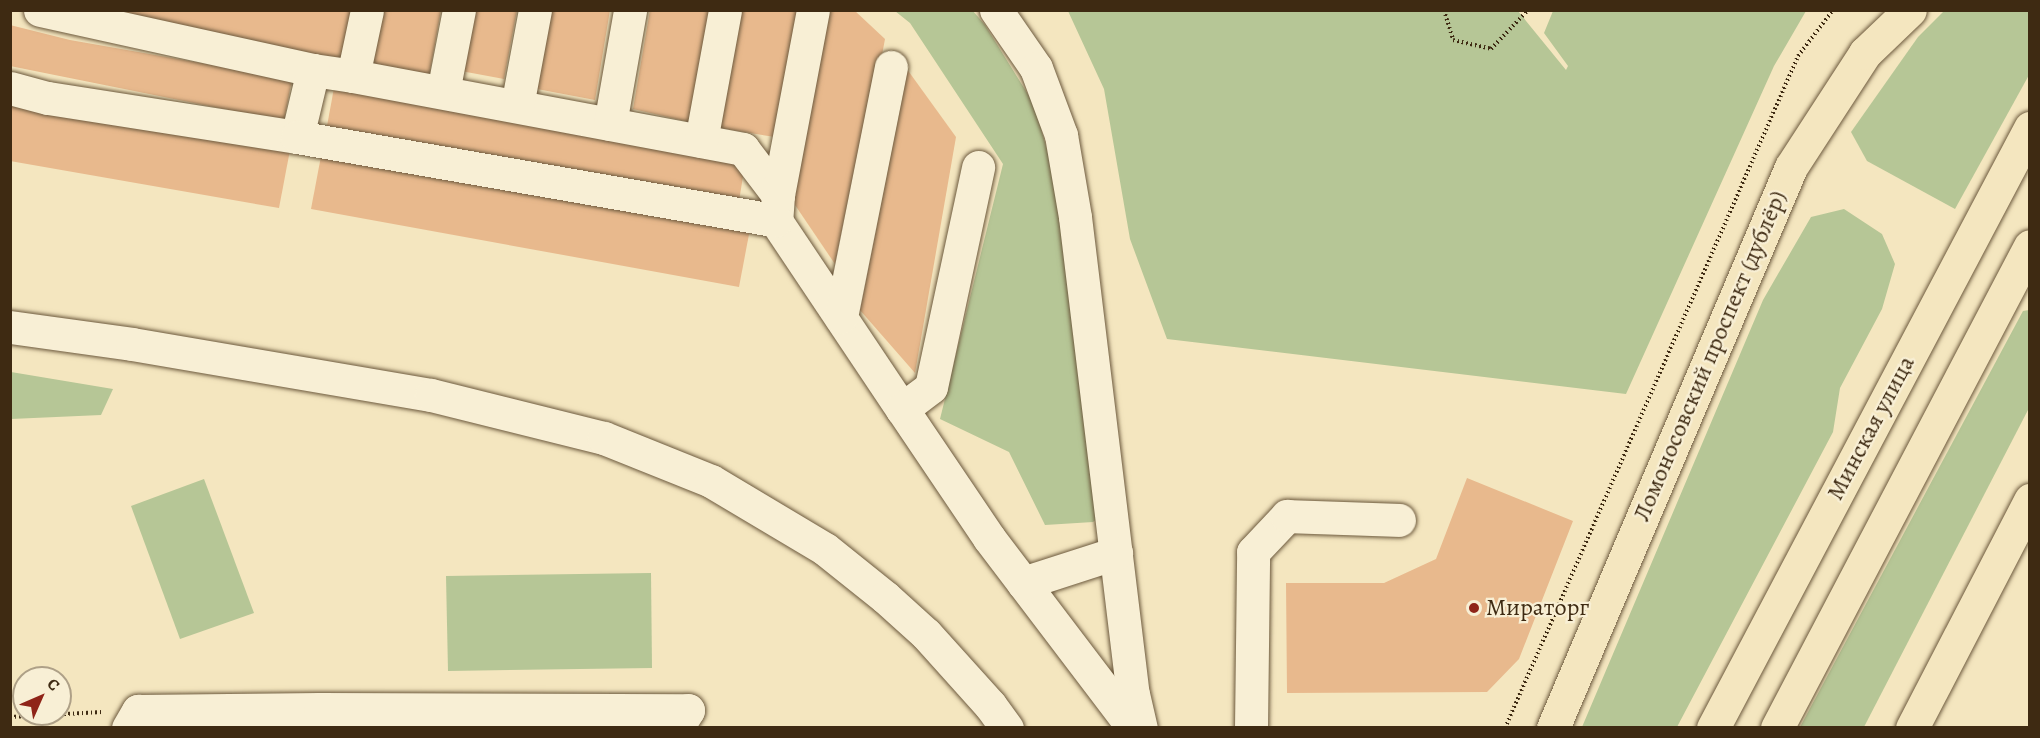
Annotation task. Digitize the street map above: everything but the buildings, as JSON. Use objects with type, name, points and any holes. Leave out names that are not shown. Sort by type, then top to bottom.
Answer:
[{"type":"main road","name":"Ломоносовский проспект (дублёр)","points":[[1553,728],[1791,167],[1864,53],[1910,10]]},
{"type":"main road","name":"Минская улица","points":[[1713,728],[2030,128]]},
{"type":"main road","points":[[1776,728],[2030,246]]},
{"type":"main road","points":[[1912,728],[2018,545],[2030,500]]},
{"type":"street","points":[[40,10],[313,70],[443,92],[743,149],[841,317],[902,409],[989,538],[1133,728]]},
{"type":"street","points":[[353,76],[366,10]]},
{"type":"street","points":[[443,92],[459,10]]},
{"type":"street","points":[[518,106],[535,10]]},
{"type":"street","points":[[609,124],[630,10]]},
{"type":"street","points":[[701,141],[725,10]]},
{"type":"street","points":[[777,208],[813,10]]},
{"type":"street","points":[[996,10],[1036,68],[1061,135],[1075,217],[1133,694],[1141,728]]},
{"type":"street","points":[[841,317],[891,67]]},
{"type":"street","points":[[297,137],[313,70]]},
{"type":"street","points":[[10,88],[48,98],[297,137],[777,208]]},
{"type":"street","points":[[902,409],[931,387],[978,167]]},
{"type":"street","points":[[10,327],[132,344],[431,395],[604,438],[690,472],[711,481],[825,549],[885,597],[926,634],[990,705],[1007,728]]},
{"type":"street","points":[[1251,728],[1253,552],[1287,516],[1399,520]]},
{"type":"street","points":[[1023,583],[1116,554]]},
{"type":"street","points":[[133,719],[492,719],[688,710],[677,728]]},
{"type":"path","points":[[1444,10],[1453,40],[1491,49],[1528,10]]},
{"type":"path","points":[[1505,728],[1798,56],[1833,10]]},
{"type":"path","points":[[10,717],[133,719]]},
{"type":"green space","points":[[1945,10],[2029,11],[2029,75],[1955,209],[1867,161],[1851,132],[1918,37]]},
{"type":"green space","points":[[895,11],[973,11],[985,25],[1034,104],[1052,167],[1102,515],[1093,522],[1045,525],[1009,452],[940,419],[1003,164],[910,23]]},
{"type":"green space","points":[[1068,11],[1518,11],[1566,70],[1568,66],[1544,33],[1553,11],[1806,11],[1774,66],[1626,394],[1167,339],[1130,239],[1104,89]]},
{"type":"green space","points":[[1844,209],[1882,234],[1895,264],[1882,309],[1840,388],[1833,432],[1677,727],[1582,727],[1763,300],[1811,217]]},
{"type":"green space","points":[[2029,310],[2029,408],[1864,727],[1800,727],[2023,311]]},
{"type":"green space","points":[[10,372],[113,389],[101,415],[11,419]]},
{"type":"green space","points":[[204,479],[254,613],[180,639],[131,506]]},
{"type":"green space","points":[[651,573],[652,668],[448,671],[446,576]]},
{"type":"place","name":"Мираторг","points":[[1474,608]]}]
